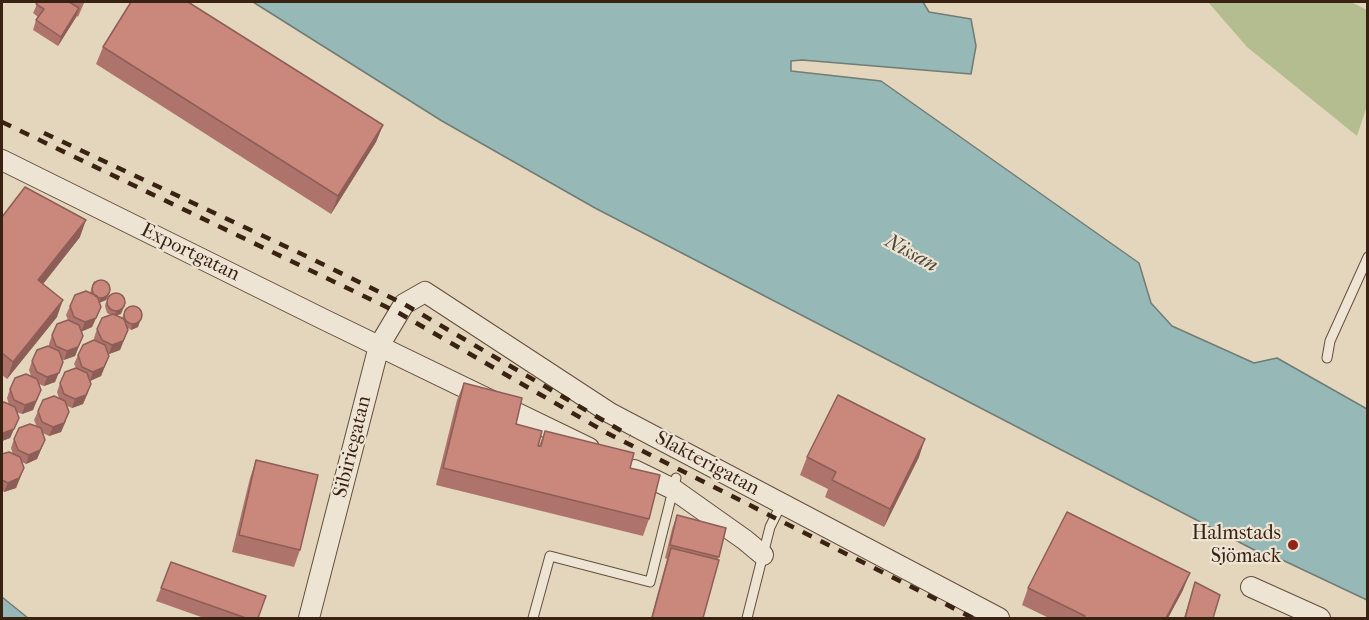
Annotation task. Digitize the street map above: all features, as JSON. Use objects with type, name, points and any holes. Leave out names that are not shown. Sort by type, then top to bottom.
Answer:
[{"type":"street","name":"Exportgatan","points":[[2,160],[615,461],[675,483],[763,555]]},
{"type":"street","name":"Sibiriegatan","points":[[309,618],[379,346],[404,304],[425,292]]},
{"type":"street","name":"Slakterigatan","points":[[425,292],[610,413],[999,618]]},
{"type":"street","points":[[1251,586],[1320,618]]},
{"type":"lane","points":[[1327,358],[1330,341],[1368,257]]},
{"type":"lane","points":[[533,618],[550,556],[650,582],[675,483]]},
{"type":"lane","points":[[747,618],[770,527],[782,503]]},
{"type":"green space","points":[[1208,2],[1351,2],[1367,10],[1367,106],[1357,136],[1247,47]]},
{"type":"water","name":"Nissan","points":[[253,2],[923,2],[929,12],[971,19],[976,46],[971,74],[802,60],[791,61],[791,71],[881,81],[1139,263],[1151,303],[1172,326],[1254,363],[1277,358],[1367,409],[1367,600],[1276,557],[1264,555],[595,208],[442,121]]},
{"type":"water","points":[[2,597],[28,618],[2,618]]},
{"type":"building","points":[[38,2],[69,2],[79,8],[61,37],[36,20],[44,9],[36,4]]},
{"type":"building","points":[[131,2],[188,2],[383,125],[338,196],[103,47]]},
{"type":"building","points":[[25,187],[86,220],[38,280],[63,300],[13,362],[2,353],[2,217]]},
{"type":"building","points":[[101,280],[109,285],[110,289],[105,297],[101,298],[93,293],[92,289],[97,281]]},
{"type":"building","points":[[86,291],[97,296],[101,307],[96,318],[85,322],[74,317],[70,306],[75,295]]},
{"type":"building","points":[[112,293],[120,293],[125,298],[123,309],[112,311],[107,306],[107,298]]},
{"type":"building","points":[[129,306],[137,306],[142,311],[140,322],[129,324],[124,319],[124,311]]},
{"type":"building","points":[[113,314],[124,319],[128,330],[123,341],[112,345],[102,340],[97,329],[102,318]]},
{"type":"building","points":[[68,320],[79,325],[83,336],[78,347],[67,351],[56,346],[52,335],[57,324]]},
{"type":"building","points":[[94,340],[105,345],[109,356],[104,367],[93,372],[82,367],[78,355],[83,345]]},
{"type":"building","points":[[48,346],[59,351],[63,362],[59,373],[47,377],[37,372],[32,361],[37,350]]},
{"type":"building","points":[[76,368],[87,373],[91,384],[86,395],[75,399],[64,394],[60,383],[65,372]]},
{"type":"building","points":[[26,374],[37,379],[41,390],[36,401],[25,405],[14,400],[10,389],[15,378]]},
{"type":"building","points":[[464,383],[522,398],[516,424],[542,431],[538,446],[541,446],[545,431],[634,453],[630,468],[660,475],[649,519],[443,468]]},
{"type":"building","points":[[838,395],[925,439],[890,509],[832,480],[836,472],[807,457]]},
{"type":"building","points":[[54,396],[65,401],[69,412],[64,423],[53,427],[42,422],[38,411],[43,400]]},
{"type":"building","points":[[2,403],[15,407],[19,418],[14,429],[2,433]]},
{"type":"building","points":[[30,424],[41,428],[45,440],[40,450],[29,455],[18,450],[14,439],[19,428]]},
{"type":"building","points":[[9,452],[20,457],[24,468],[19,478],[8,483],[2,480],[2,454]]},
{"type":"building","points":[[256,460],[318,475],[300,550],[239,535]]},
{"type":"building","points":[[1067,512],[1190,573],[1166,618],[1084,618],[1085,616],[1028,588]]},
{"type":"building","points":[[677,515],[726,528],[719,557],[670,545]]},
{"type":"building","points":[[671,548],[719,560],[703,618],[652,618]]},
{"type":"building","points":[[171,562],[266,596],[258,618],[246,618],[161,588]]},
{"type":"building","points":[[1195,582],[1220,595],[1213,618],[1185,618]]},
{"type":"railway","points":[[2,122],[399,313],[607,433],[973,618]]},
{"type":"railway","points":[[44,133],[404,304],[630,436]]},
{"type":"place","name":"Halmstads Sjömack","points":[[1293,545]]}]
